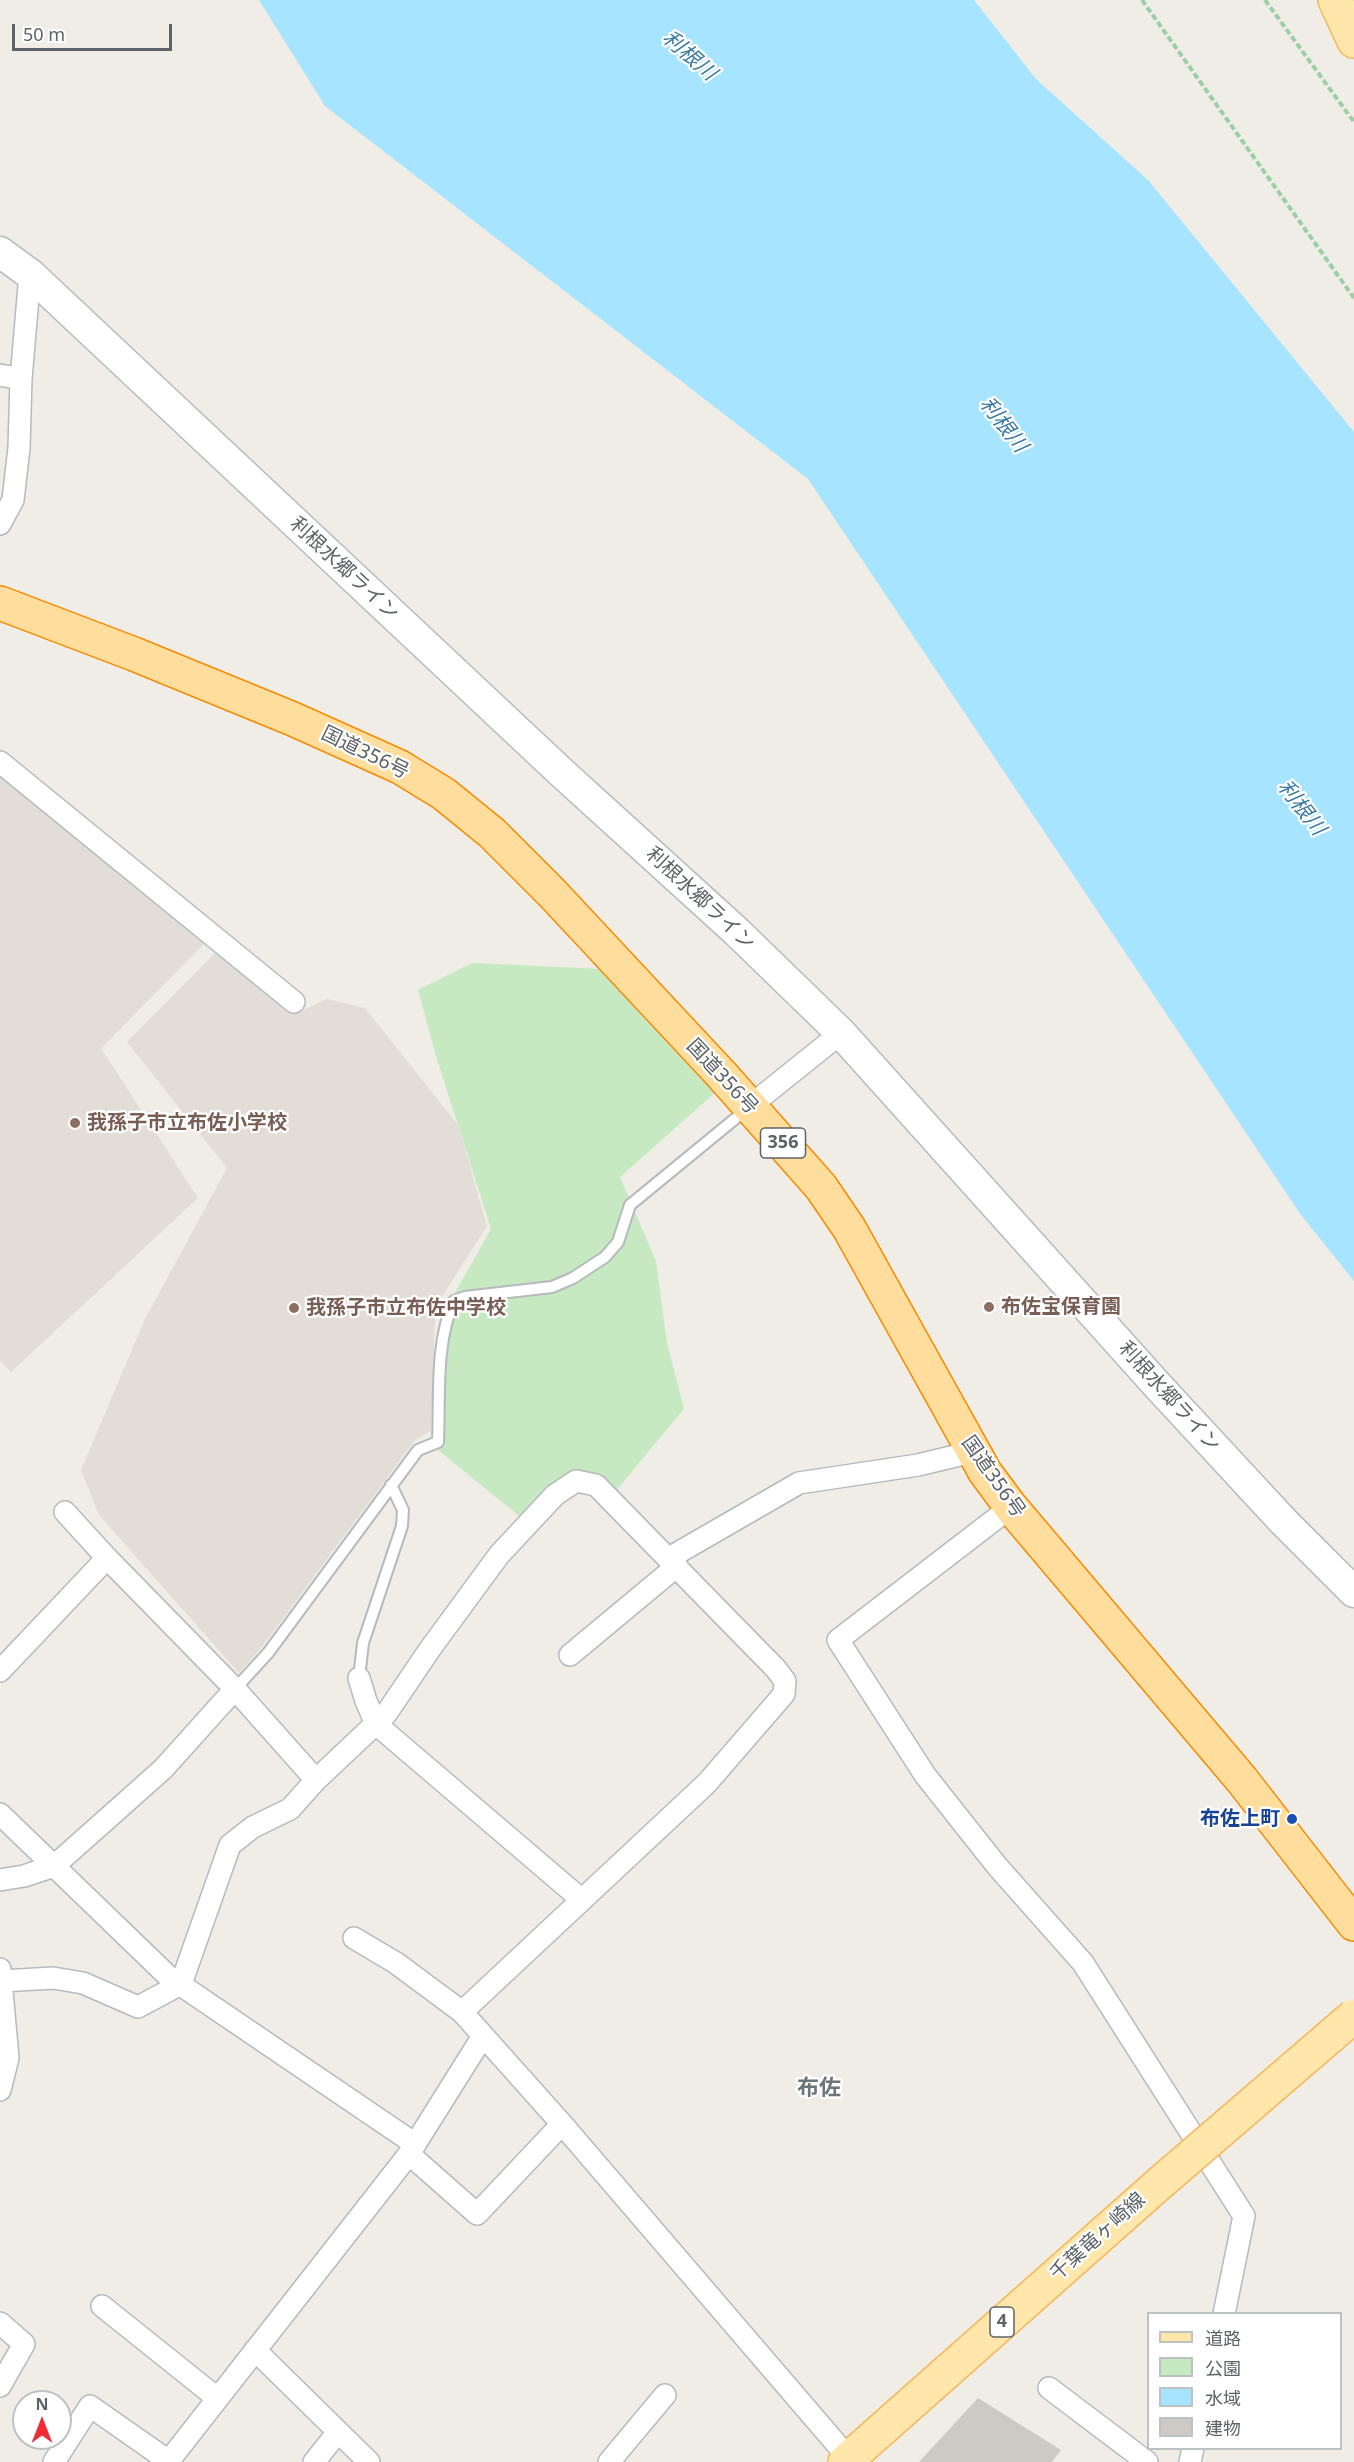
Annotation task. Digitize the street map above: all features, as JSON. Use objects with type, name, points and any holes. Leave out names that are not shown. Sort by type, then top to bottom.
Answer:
[{"type":"highway","name":"国道356号","points":[[0,603],[134,654],[293,719],[400,767],[444,794],[492,833],[552,893],[750,1106],[821,1187],[849,1228],[972,1452],[1011,1507],[1242,1780],[1354,1924]]},
{"type":"main road","points":[[1335,0],[1354,41]]},
{"type":"main road","name":"利根水郷ライン","points":[[0,252],[30,274],[562,774],[737,932],[841,1033],[1166,1394],[1283,1521],[1354,1592]]},
{"type":"main road","name":"千葉竜ヶ崎線","points":[[848,2461],[1160,2183],[1354,2016]]},
{"type":"street","points":[[0,524],[14,500],[10,446],[10,377],[30,274]]},
{"type":"street","points":[[0,762],[294,1002]]},
{"type":"street","points":[[750,1106],[841,1033]]},
{"type":"street","points":[[570,1655],[673,1562],[799,1483],[918,1465],[972,1452]]},
{"type":"street","points":[[0,2090],[8,2058],[1,1975],[53,1978],[83,1983],[138,2007],[181,1984],[230,1845],[253,1827],[290,1809],[316,1780],[386,1714],[499,1555],[555,1495],[576,1481],[596,1485],[776,1669],[785,1681],[784,1694],[707,1783],[462,2012]]},
{"type":"street","points":[[1011,1507],[838,1640],[925,1775],[997,1866],[1083,1963],[1244,2216],[1224,2312]]},
{"type":"street","points":[[65,1512],[235,1689],[316,1780]]},
{"type":"street","points":[[0,1671],[107,1558]]},
{"type":"street","points":[[359,1678],[376,1724],[582,1900]]},
{"type":"street","points":[[0,1880],[24,1876],[54,1866],[163,1769],[235,1689]]},
{"type":"street","points":[[0,1814],[170,1977],[412,2149],[477,2214],[562,2124]]},
{"type":"street","points":[[354,1938],[396,1963],[462,2012],[562,2124],[848,2461]]},
{"type":"street","points":[[54,2462],[90,2406],[169,2462],[216,2398],[412,2149],[483,2036]]},
{"type":"street","points":[[102,2306],[216,2398]]},
{"type":"street","points":[[0,2323],[24,2344],[0,2386]]},
{"type":"street","points":[[255,2350],[369,2462]]},
{"type":"street","points":[[1049,2388],[1147,2462]]},
{"type":"street","points":[[609,2462],[665,2396]]},
{"type":"street","points":[[315,2462],[338,2432]]},
{"type":"lane","points":[[235,1689],[268,1653],[417,1450],[438,1442],[442,1338],[446,1318],[453,1301],[465,1297],[552,1287],[573,1278],[605,1257],[618,1242],[630,1205],[750,1106]]},
{"type":"lane","points":[[359,1678],[363,1643],[402,1526],[403,1510],[391,1485]]},
{"type":"path","points":[[1142,0],[1354,298]]},
{"type":"path","points":[[1265,0],[1354,122]]},
{"type":"shaded area","name":"我孫子市立布佐小学校","points":[[0,773],[205,943],[101,1048],[198,1198],[11,1372],[0,1361]]},
{"type":"shaded area","name":"我孫子市立布佐中学校","points":[[219,949],[297,1013],[327,999],[365,1008],[458,1125],[487,1226],[441,1298],[435,1318],[431,1431],[415,1440],[262,1647],[239,1673],[99,1515],[81,1470],[145,1319],[227,1168],[127,1042]]},
{"type":"green space","points":[[472,963],[603,969],[717,1091],[620,1177],[656,1261],[667,1343],[684,1409],[605,1504],[571,1486],[528,1523],[433,1446],[448,1305],[491,1229],[435,1053],[418,990]]},
{"type":"water","name":"利根川","points":[[259,0],[974,0],[1036,79],[1148,180],[1354,432],[1354,1281],[1301,1215],[808,479],[325,106]]},
{"type":"building","points":[[978,2398],[1061,2450],[1052,2462],[919,2462]]},
{"type":"place","name":"我孫子市立布佐小学校","points":[[75,1123]]},
{"type":"place","name":"布佐宝保育園","points":[[989,1307]]},
{"type":"place","name":"我孫子市立布佐中学校","points":[[294,1308]]},
{"type":"place","name":"布佐上町","points":[[1292,1819]]},
{"type":"district","name":"布佐","points":[[819,2089]]}]
